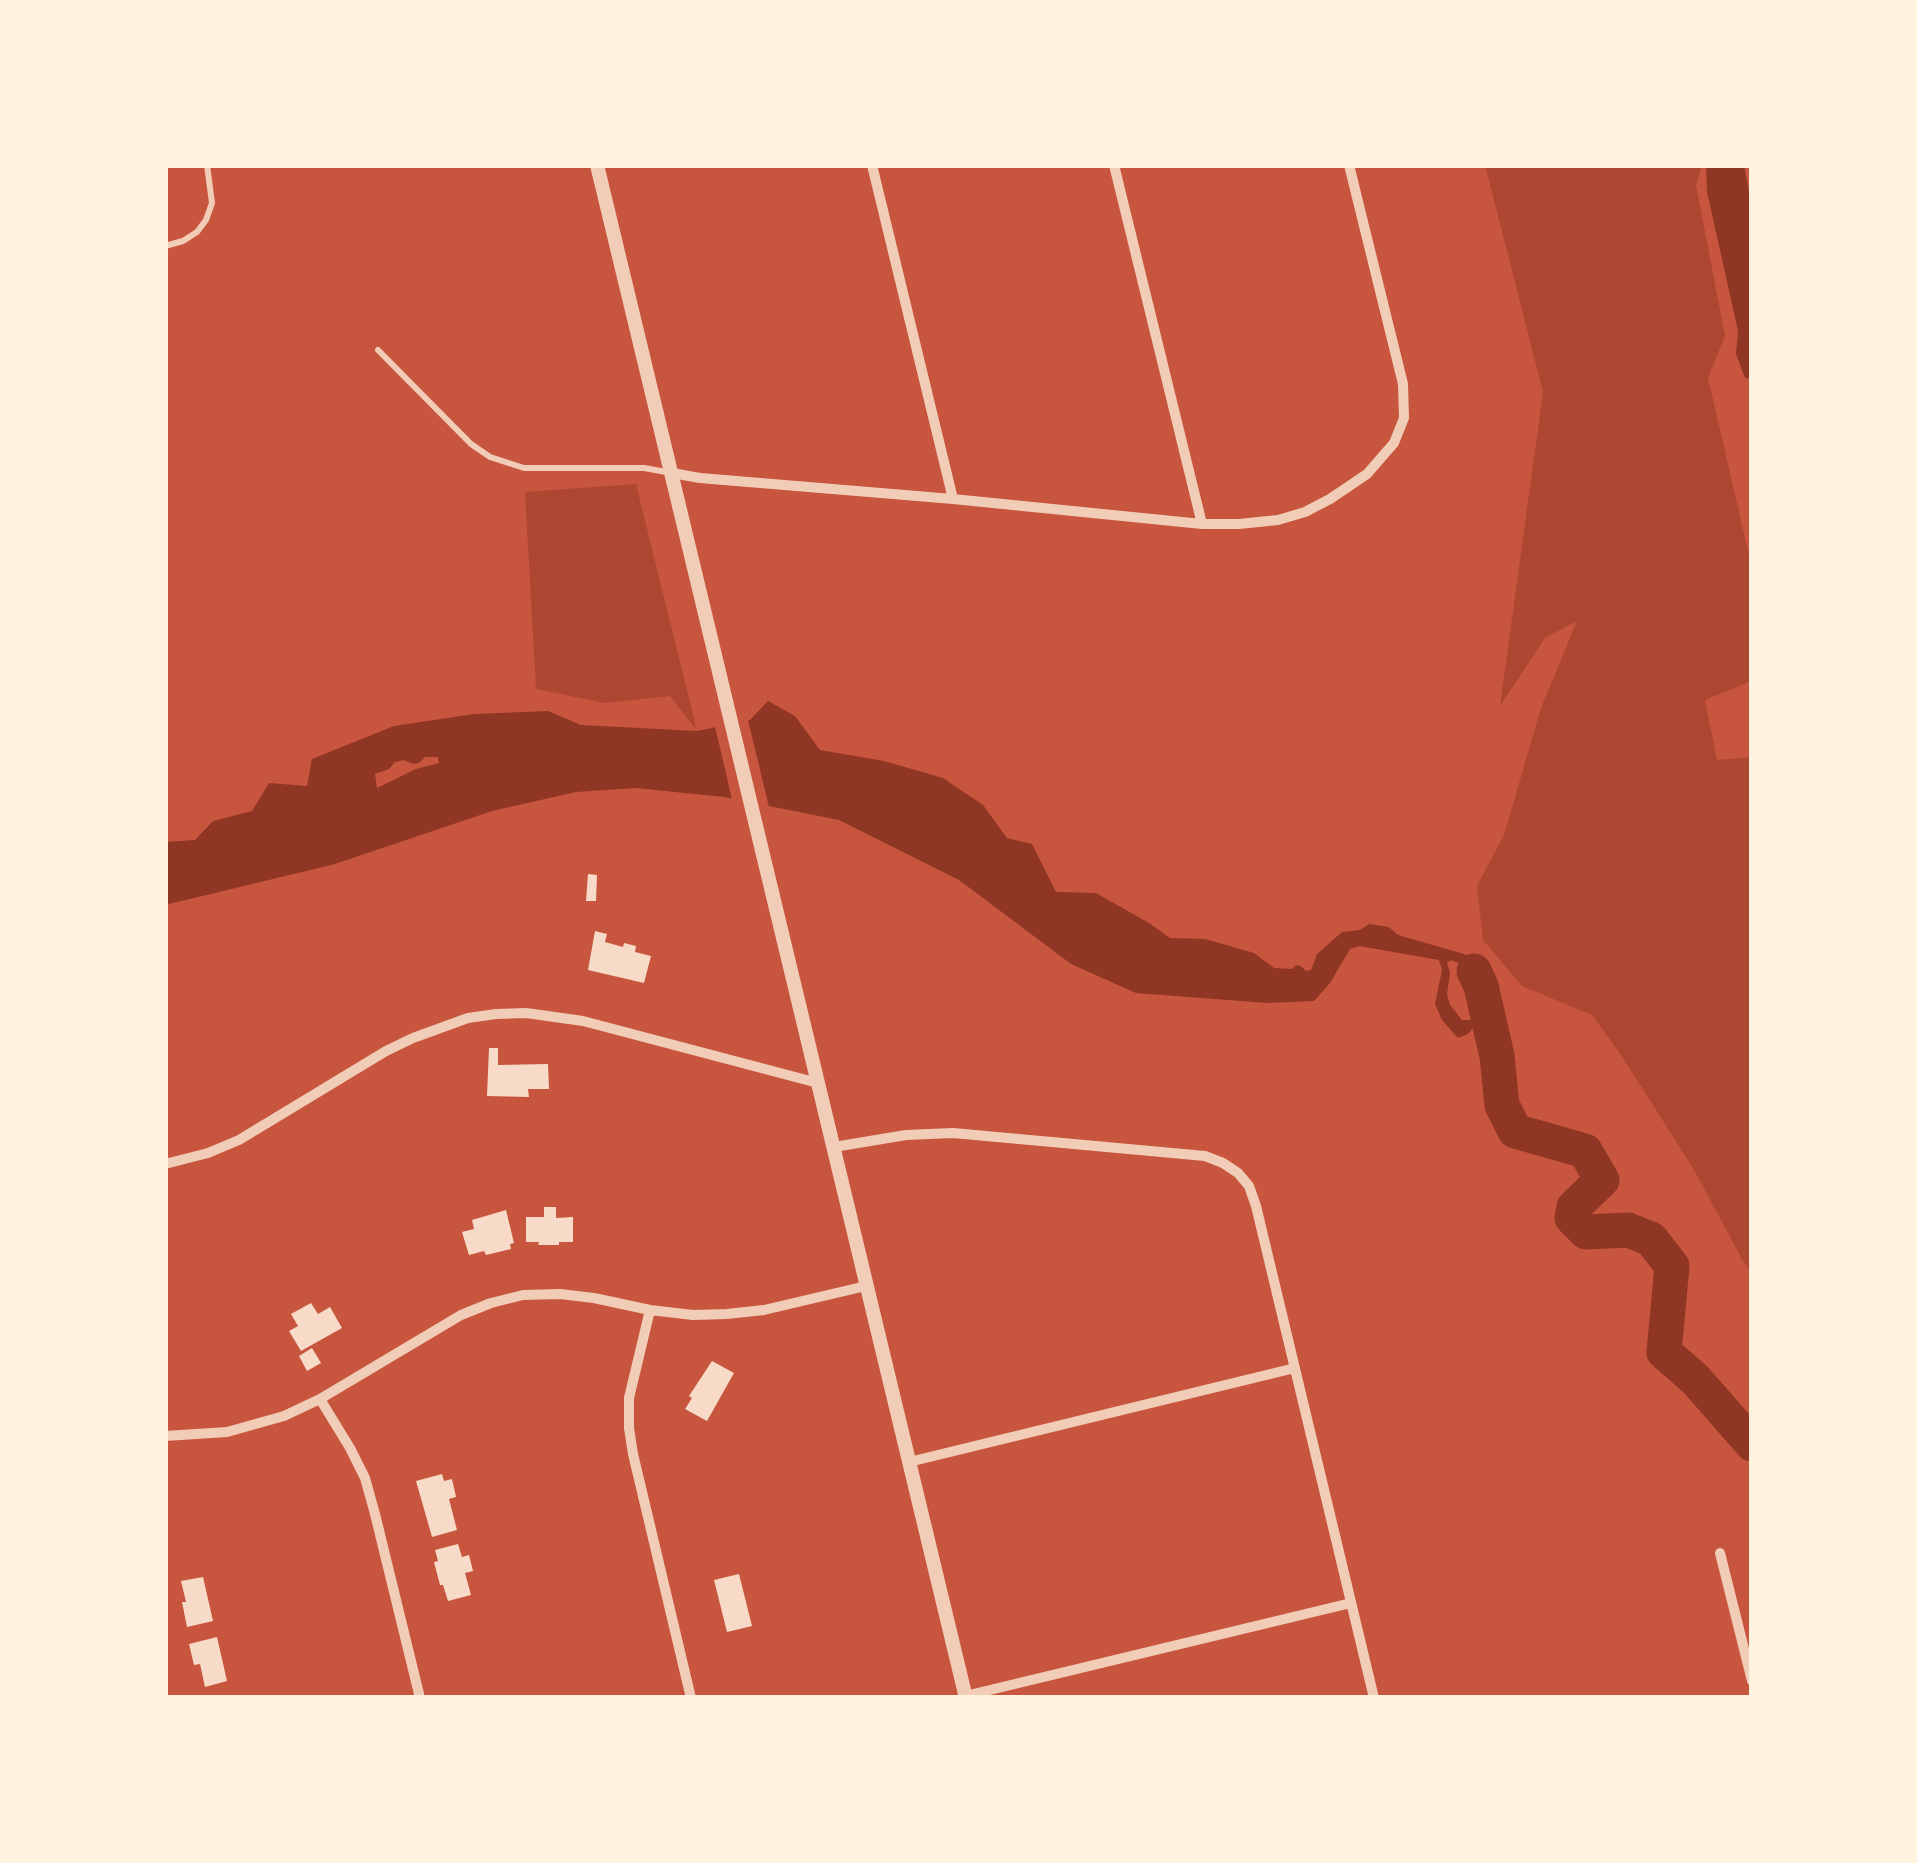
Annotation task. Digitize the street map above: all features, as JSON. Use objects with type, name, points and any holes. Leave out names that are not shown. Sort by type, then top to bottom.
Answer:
[{"type":"street","points":[[598,165],[966,1697],[1351,1604]]},
{"type":"street","points":[[872,165],[953,499]]},
{"type":"street","points":[[1114,165],[1202,524]]},
{"type":"street","points":[[672,473],[1202,524],[1278,520],[1305,512],[1368,474],[1394,444],[1404,418],[1403,384],[1349,165]]},
{"type":"street","points":[[165,1164],[239,1140],[412,1038],[468,1018],[496,1014],[526,1013],[583,1021],[818,1083]]},
{"type":"street","points":[[834,1148],[906,1135],[953,1133],[1205,1156],[1238,1173],[1249,1186],[1256,1206],[1374,1698]]},
{"type":"street","points":[[165,1436],[227,1432],[284,1416],[320,1399],[461,1315],[523,1295],[594,1298],[692,1315],[764,1310],[866,1286]]},
{"type":"street","points":[[650,1310],[629,1398],[630,1428],[691,1698]]},
{"type":"street","points":[[909,1462],[1295,1368]]},
{"type":"street","points":[[320,1399],[364,1478],[420,1698]]},
{"type":"street","points":[[1720,1553],[1752,1682]]},
{"type":"lane","points":[[165,246],[183,241],[206,220],[212,203],[208,165]]},
{"type":"lane","points":[[378,350],[471,444],[490,457],[524,468],[644,468],[672,473]]},
{"type":"shaded area","points":[[1485,165],[1702,165],[1696,185],[1725,336],[1708,378],[1752,568],[1752,681],[1705,700],[1717,760],[1752,757],[1752,1273],[1693,1168],[1592,1015],[1522,986],[1483,940],[1477,886],[1504,835],[1541,708],[1577,621],[1545,638],[1500,706],[1543,392]]},
{"type":"shaded area","points":[[1706,165],[1744,165],[1752,207],[1752,379],[1745,378],[1736,354],[1738,331],[1707,192]]},
{"type":"shaded area","points":[[636,484],[697,731],[670,696],[605,703],[536,689],[525,492]]},
{"type":"shaded area","points":[[768,701],[795,716],[820,750],[884,761],[943,778],[983,805],[1007,838],[1032,844],[1056,892],[1096,893],[1170,938],[1205,939],[1254,953],[1274,968],[1292,969],[1296,965],[1306,971],[1311,970],[1317,954],[1342,932],[1360,930],[1369,924],[1389,927],[1398,935],[1464,954],[1476,963],[1498,999],[1468,1034],[1458,1038],[1442,1020],[1435,1004],[1442,970],[1439,960],[1359,946],[1350,949],[1314,1001],[1267,1003],[1136,993],[1071,964],[959,880],[839,820],[724,797],[636,788],[576,792],[492,811],[335,864],[165,905],[165,842],[195,840],[213,821],[252,811],[269,783],[307,786],[312,759],[394,726],[474,714],[548,711],[581,725],[697,731],[750,720]],"holes":[[[425,757],[438,757],[439,763],[416,769],[377,788],[375,774],[395,762],[413,764]],[[1451,960],[1464,970],[1463,985],[1471,980],[1475,984],[1476,994],[1472,998],[1478,1010],[1470,1020],[1462,1020],[1450,1005],[1447,963]]]},
{"type":"pier","points":[[747,716],[770,811],[733,804],[714,722]]},
{"type":"building","points":[[588,874],[597,875],[596,901],[586,901]]},
{"type":"building","points":[[595,931],[607,934],[605,942],[636,946],[635,952],[651,956],[644,983],[588,970]]},
{"type":"building","points":[[489,1048],[498,1048],[498,1065],[548,1064],[549,1089],[528,1089],[529,1097],[487,1096]]},
{"type":"building","points":[[544,1207],[556,1207],[556,1218],[573,1217],[573,1242],[526,1242],[526,1217],[544,1217]]},
{"type":"building","points":[[506,1210],[514,1243],[510,1244],[511,1249],[469,1255],[462,1232],[474,1229],[472,1220]]},
{"type":"building","points":[[311,1303],[318,1314],[330,1307],[342,1328],[301,1351],[289,1331],[298,1326],[291,1314]]},
{"type":"building","points":[[312,1348],[321,1363],[307,1371],[299,1356]]},
{"type":"building","points":[[712,1361],[734,1373],[707,1421],[685,1409]]},
{"type":"building","points":[[442,1474],[444,1481],[452,1479],[456,1497],[449,1499],[457,1530],[432,1537],[416,1481]]},
{"type":"building","points":[[458,1544],[462,1557],[469,1555],[473,1571],[465,1573],[471,1595],[448,1601],[434,1562],[438,1561],[435,1550]]},
{"type":"building","points":[[739,1574],[752,1626],[727,1632],[714,1580]]},
{"type":"building","points":[[203,1577],[213,1621],[187,1627],[181,1581]]},
{"type":"building","points":[[217,1637],[227,1681],[205,1687],[200,1664],[194,1665],[189,1644]]},
{"type":"waterway","points":[[1474,971],[1497,1056],[1502,1105],[1515,1131],[1585,1151],[1602,1180],[1574,1207],[1572,1218],[1586,1232],[1628,1230],[1651,1239],[1672,1266],[1664,1352],[1696,1380],[1752,1444]]}]
